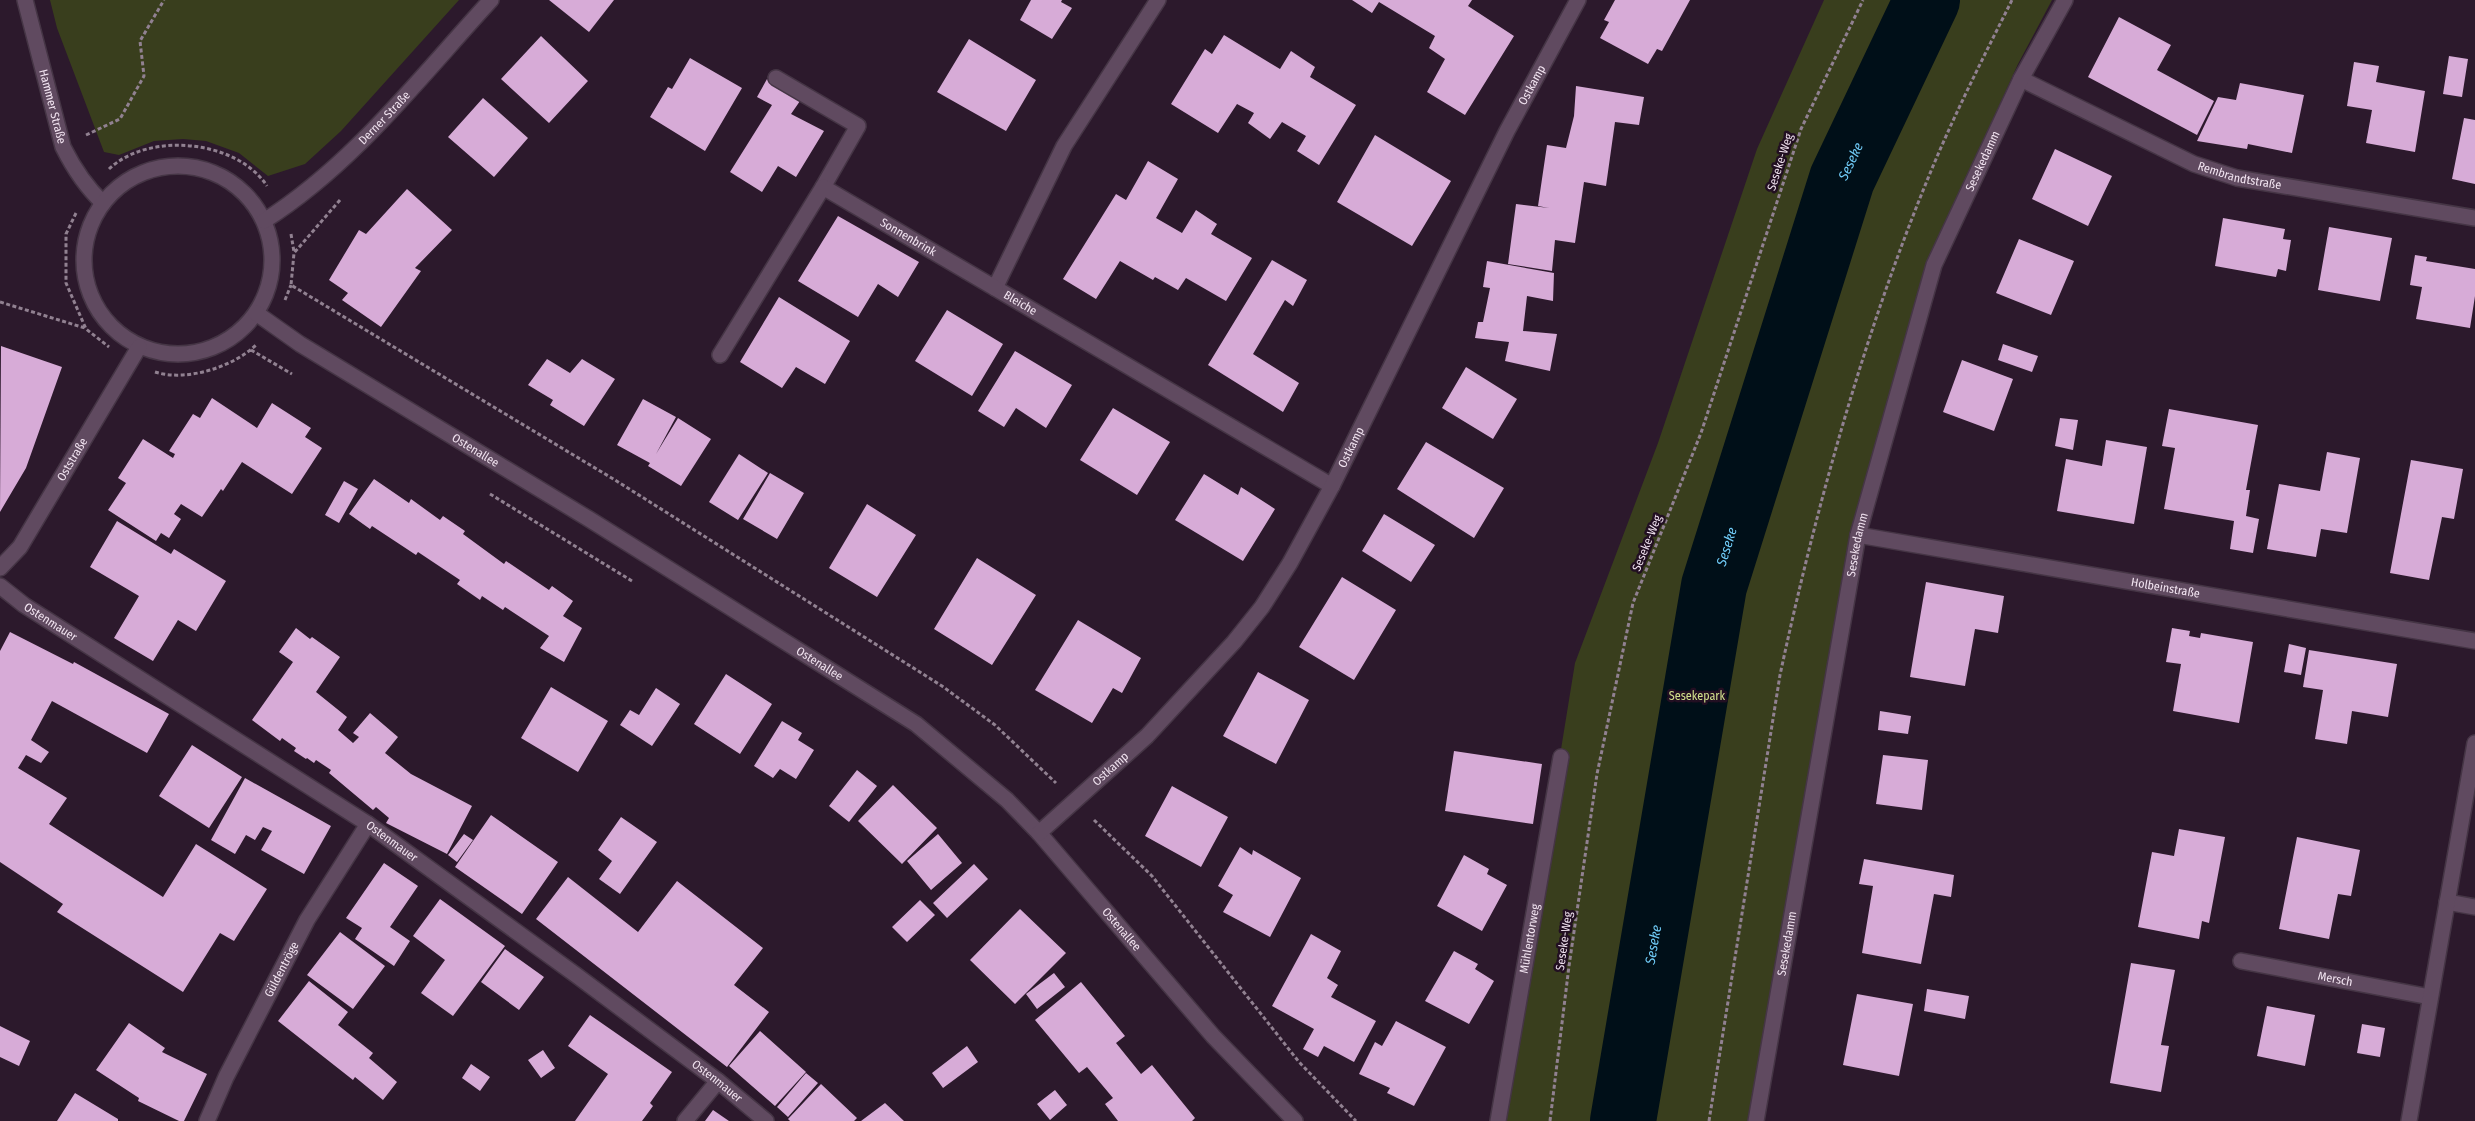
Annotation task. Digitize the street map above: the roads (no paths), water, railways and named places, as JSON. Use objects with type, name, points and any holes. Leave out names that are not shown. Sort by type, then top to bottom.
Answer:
[{"type":"street","name":"Hammer Straße","points":[[26,0],[63,147],[74,169],[88,189],[103,203]]},
{"type":"street","name":"Derner Straße","points":[[264,221],[283,209],[345,160],[491,0]]},
{"type":"street","name":"Bleiche","points":[[1158,0],[1064,146],[995,288],[1332,486]]},
{"type":"street","name":"Ostkamp","points":[[1039,833],[1147,736],[1234,642],[1262,607],[1290,563],[1332,486],[1507,131],[1578,0]]},
{"type":"street","name":"Sesekedamm","points":[[1756,1121],[1858,535],[1934,265],[2021,79],[2064,0]]},
{"type":"street","points":[[720,355],[823,187],[858,126],[776,78]]},
{"type":"street","name":"Rembrandtstraße","points":[[2021,79],[2194,164],[2238,178],[2475,218]]},
{"type":"street","points":[[189,166],[220,175],[246,194],[264,221],[273,252],[269,284],[256,313],[233,337],[204,351],[171,354],[139,347],[106,321],[86,283],[85,241],[103,203],[127,181],[157,168],[189,166]]},
{"type":"street","name":"Sonnenbrink","points":[[823,187],[995,288]]},
{"type":"street","name":"Ostenallee","points":[[256,313],[300,344],[597,524],[916,724],[1007,800],[1039,833],[1213,1036],[1295,1121]]},
{"type":"street","name":"Oststraße","points":[[0,568],[20,547],[139,347]]},
{"type":"street","name":"Holbeinstraße","points":[[1858,535],[2475,641]]},
{"type":"street","name":"Ostenmauer","points":[[0,586],[24,605],[368,824],[718,1081],[766,1121]]},
{"type":"street","points":[[2409,1121],[2475,743]]},
{"type":"street","name":"Mühlentorweg","points":[[1498,1121],[1561,757]]},
{"type":"street","name":"Güldentröge","points":[[207,1121],[226,1077],[307,920],[368,824]]},
{"type":"street","points":[[2447,902],[2475,907]]},
{"type":"street","name":"Mersch","points":[[2242,960],[2430,997]]},
{"type":"street","points":[[685,1121],[718,1081]]},
{"type":"waterway","name":"Seseke","points":[[1623,1121],[1714,586],[1842,179],[1927,0]]},
{"type":"park label","name":"Sesekepark","points":[[1697,696]]}]
